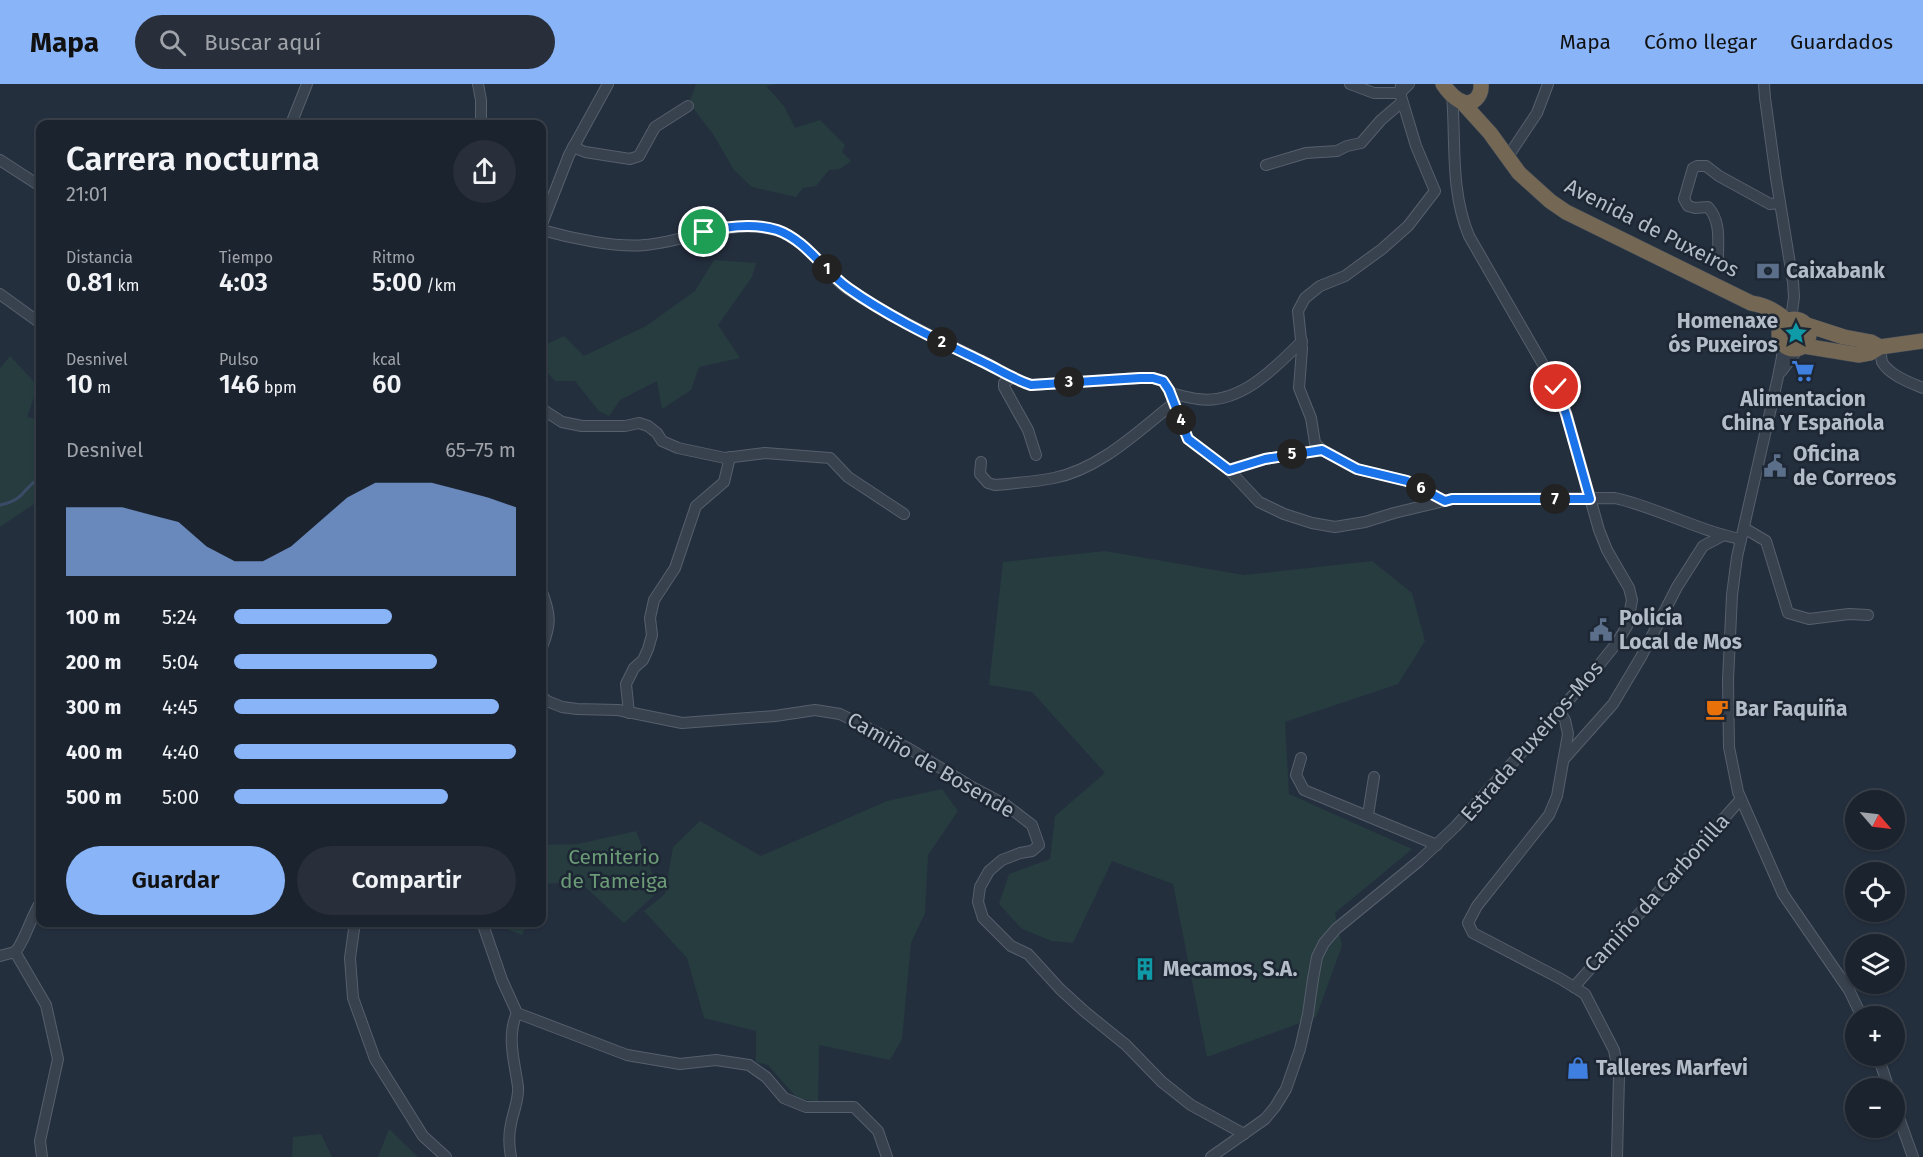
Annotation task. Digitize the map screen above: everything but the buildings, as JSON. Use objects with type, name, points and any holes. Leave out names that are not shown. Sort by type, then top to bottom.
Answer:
[{"type":"highway","points":[[1470,96],[1490,133]]},
{"type":"highway","points":[[1470,96],[1490,133]]},
{"type":"highway","name":"Avenida de Puxeiros","points":[[1490,133],[1519,173],[1566,212],[1751,303],[1780,313],[1789,320]]},
{"type":"highway","name":"Avenida de Puxeiros","points":[[1751,303],[1780,338]]},
{"type":"highway","points":[[1880,347],[1871,342],[1844,337],[1807,325],[1800,320],[1789,320],[1782,326],[1780,338],[1788,348],[1801,347],[1859,355],[1870,353],[1880,347],[1923,340]]},
{"type":"highway","points":[[1801,347],[1809,338],[1807,325]]},
{"type":"street","points":[[293,120],[307,84]]},
{"type":"street","points":[[478,84],[481,120]]},
{"type":"street","points":[[546,214],[573,147],[608,84]]},
{"type":"street","points":[[1350,84],[1374,93],[1401,93]]},
{"type":"street","points":[[1266,165],[1306,153],[1337,151],[1361,143],[1409,84]]},
{"type":"street","points":[[1507,158],[1537,113],[1548,84]]},
{"type":"street","points":[[1764,84],[1794,297],[1789,320]]},
{"type":"street","points":[[1401,93],[1416,146],[1435,190],[1408,226],[1382,249],[1345,276],[1320,286],[1305,298],[1298,311],[1302,341],[1299,388],[1311,418],[1315,443],[1322,450],[1357,469],[1407,481],[1445,501]]},
{"type":"street","points":[[1455,124],[1470,96]]},
{"type":"street","name":"Estrada Puxeiros-Mos","points":[[1211,1157],[1265,1119],[1286,1089],[1300,1049],[1308,1014],[1312,979],[1317,957],[1324,943],[1336,929],[1419,861],[1456,826],[1616,644],[1627,626],[1631,613],[1632,600],[1629,588],[1599,530],[1566,414],[1556,387],[1469,236],[1461,217],[1454,177],[1455,124],[1470,96]]},
{"type":"street","points":[[573,147],[585,152],[630,159],[639,156],[655,127],[687,106]]},
{"type":"street","points":[[0,160],[36,183]]},
{"type":"street","points":[[1718,258],[1719,231],[1715,214],[1708,207],[1688,206],[1684,199],[1693,168],[1706,166],[1719,176],[1770,204],[1780,203]]},
{"type":"street","points":[[546,231],[625,246],[659,244],[722,228],[753,226],[777,230],[792,237],[845,286],[864,299],[914,327],[997,368],[1011,378],[1031,385],[1153,378],[1163,381],[1188,439],[1229,470],[1259,502],[1312,523],[1335,527],[1365,522],[1452,499],[1616,498],[1636,503],[1722,536],[1741,539]]},
{"type":"street","points":[[0,294],[36,320]]},
{"type":"street","points":[[1780,338],[1782,357],[1741,539],[1732,595],[1728,680],[1729,747],[1738,792],[1783,894],[1849,990],[1857,1006]]},
{"type":"street","points":[[981,462],[980,474],[988,483],[995,485],[1056,478],[1088,466],[1110,454],[1172,398],[1217,398],[1245,389],[1258,382],[1302,341]]},
{"type":"street","points":[[1778,377],[1801,347]]},
{"type":"street","points":[[1880,347],[1881,360],[1886,366],[1903,380],[1923,388]]},
{"type":"street","points":[[1011,378],[1004,383],[1004,387],[1028,430],[1036,454]]},
{"type":"street","points":[[546,412],[562,422],[582,426],[625,426],[639,423],[657,433],[662,441],[678,448],[725,458],[765,453],[830,458],[848,477],[904,514]]},
{"type":"street","points":[[1229,470],[1265,459],[1322,450]]},
{"type":"street","points":[[629,713],[626,684],[648,649],[652,635],[650,618],[654,600],[675,568],[696,506],[724,482],[730,458]]},
{"type":"street","points":[[1744,528],[1766,541],[1788,613],[1809,619],[1849,614],[1868,615]]},
{"type":"street","points":[[1564,759],[1613,704],[1641,657],[1677,587],[1703,546],[1722,536]]},
{"type":"street","points":[[546,602],[550,620],[546,637]]},
{"type":"street","name":"Camiño de Bosende","points":[[546,699],[562,707],[629,713],[682,723],[775,716],[816,710],[840,714],[908,748],[1006,805],[1032,825],[1039,845],[1032,851],[1002,860],[989,871],[980,887],[979,894],[978,902],[983,918],[1011,946],[1028,954],[1076,1004],[1126,1045],[1162,1082],[1191,1105],[1244,1134]]},
{"type":"street","points":[[1559,711],[1565,720],[1568,734],[1557,796],[1549,815],[1468,922],[1473,933],[1585,994],[1614,1050],[1619,1076],[1617,1157]]},
{"type":"street","points":[[1301,758],[1296,775],[1304,790],[1437,845]]},
{"type":"street","points":[[1368,815],[1374,777]]},
{"type":"street","name":"Camiño da Carbonilla","points":[[1574,987],[1741,800]]},
{"type":"street","points":[[36,911],[20,946],[5,952],[46,1005],[58,1059],[40,1141],[42,1157]]},
{"type":"street","points":[[354,927],[350,958],[353,998],[375,1059],[423,1136],[446,1157]]},
{"type":"street","points":[[484,927],[502,980],[517,1013],[627,1055],[680,1064],[716,1060],[749,1065],[766,1077],[784,1098],[806,1107],[854,1107],[878,1131],[887,1157]]},
{"type":"street","points":[[511,1157],[508,1138],[518,1088],[514,1071],[512,1040],[513,1022],[517,1013]]},
{"type":"street","points":[[1905,1135],[1913,1157]]},
{"type":"green space","points":[[696,84],[778,84],[766,86],[784,106],[795,128],[820,120],[845,145],[842,152],[851,161],[840,169],[829,170],[816,186],[803,188],[796,197],[752,187],[734,170],[713,134],[689,103]]},
{"type":"green space","points":[[714,260],[756,263],[752,277],[718,325],[740,358],[699,367],[691,390],[662,409],[657,381],[620,400],[609,416],[599,411],[575,381],[555,381],[547,372],[547,344],[564,336],[584,356],[646,326],[695,291]]},
{"type":"green space","points":[[10,356],[36,384],[36,392],[27,417],[36,419],[36,503],[0,527],[0,368]]},
{"type":"green space","points":[[1105,551],[1244,575],[1372,561],[1412,593],[1425,641],[1398,684],[1285,722],[1289,794],[1412,849],[1335,913],[1342,946],[1316,1017],[1207,1057],[1173,884],[1112,861],[1073,943],[1052,941],[1022,929],[999,904],[1009,874],[1050,859],[1055,816],[1105,773],[1032,692],[989,685],[1003,562]]},
{"type":"green space","points":[[942,789],[958,811],[928,855],[925,913],[911,943],[902,1039],[890,1060],[819,1045],[818,1102],[797,1098],[768,1065],[756,1062],[756,1031],[704,1018],[687,958],[644,911],[665,894],[673,847],[700,821],[761,856],[887,801]]},
{"type":"green space","name":"Cemiterio de Tameiga","points":[[636,831],[659,891],[624,923],[580,882],[546,884],[546,845],[578,844]]},
{"type":"green space","points":[[501,927],[525,927],[522,935]]},
{"type":"green space","points":[[389,1129],[418,1157],[378,1157]]},
{"type":"green space","points":[[321,1134],[332,1157],[292,1157],[293,1137]]},
{"type":"waterway","points":[[0,505],[15,500],[36,481]]},
{"type":"place","name":"Caixabank","points":[[1768,271]]},
{"type":"place","name":"Homenaxe ós Puxeiros","points":[[1796,333]]},
{"type":"place","name":"Alimentacion China Y Española","points":[[1803,371]]},
{"type":"place","name":"Oficina de Correos","points":[[1775,466]]},
{"type":"place","name":"Policía Local de Mos","points":[[1601,630]]},
{"type":"place","name":"Bar Faquiña","points":[[1717,709]]},
{"type":"place","name":"Mecamos, S.A.","points":[[1145,969]]},
{"type":"place","name":"Talleres Marfevi","points":[[1578,1068]]},
{"type":"route","points":[[704,232],[753,226],[777,230],[792,237],[845,286],[864,299],[914,327],[997,368],[1014,380],[1031,385],[1140,378],[1163,381],[1169,390],[1188,439],[1229,470],[1265,459],[1322,450],[1357,469],[1407,481],[1445,501],[1452,499],[1590,499],[1556,387]]}]
